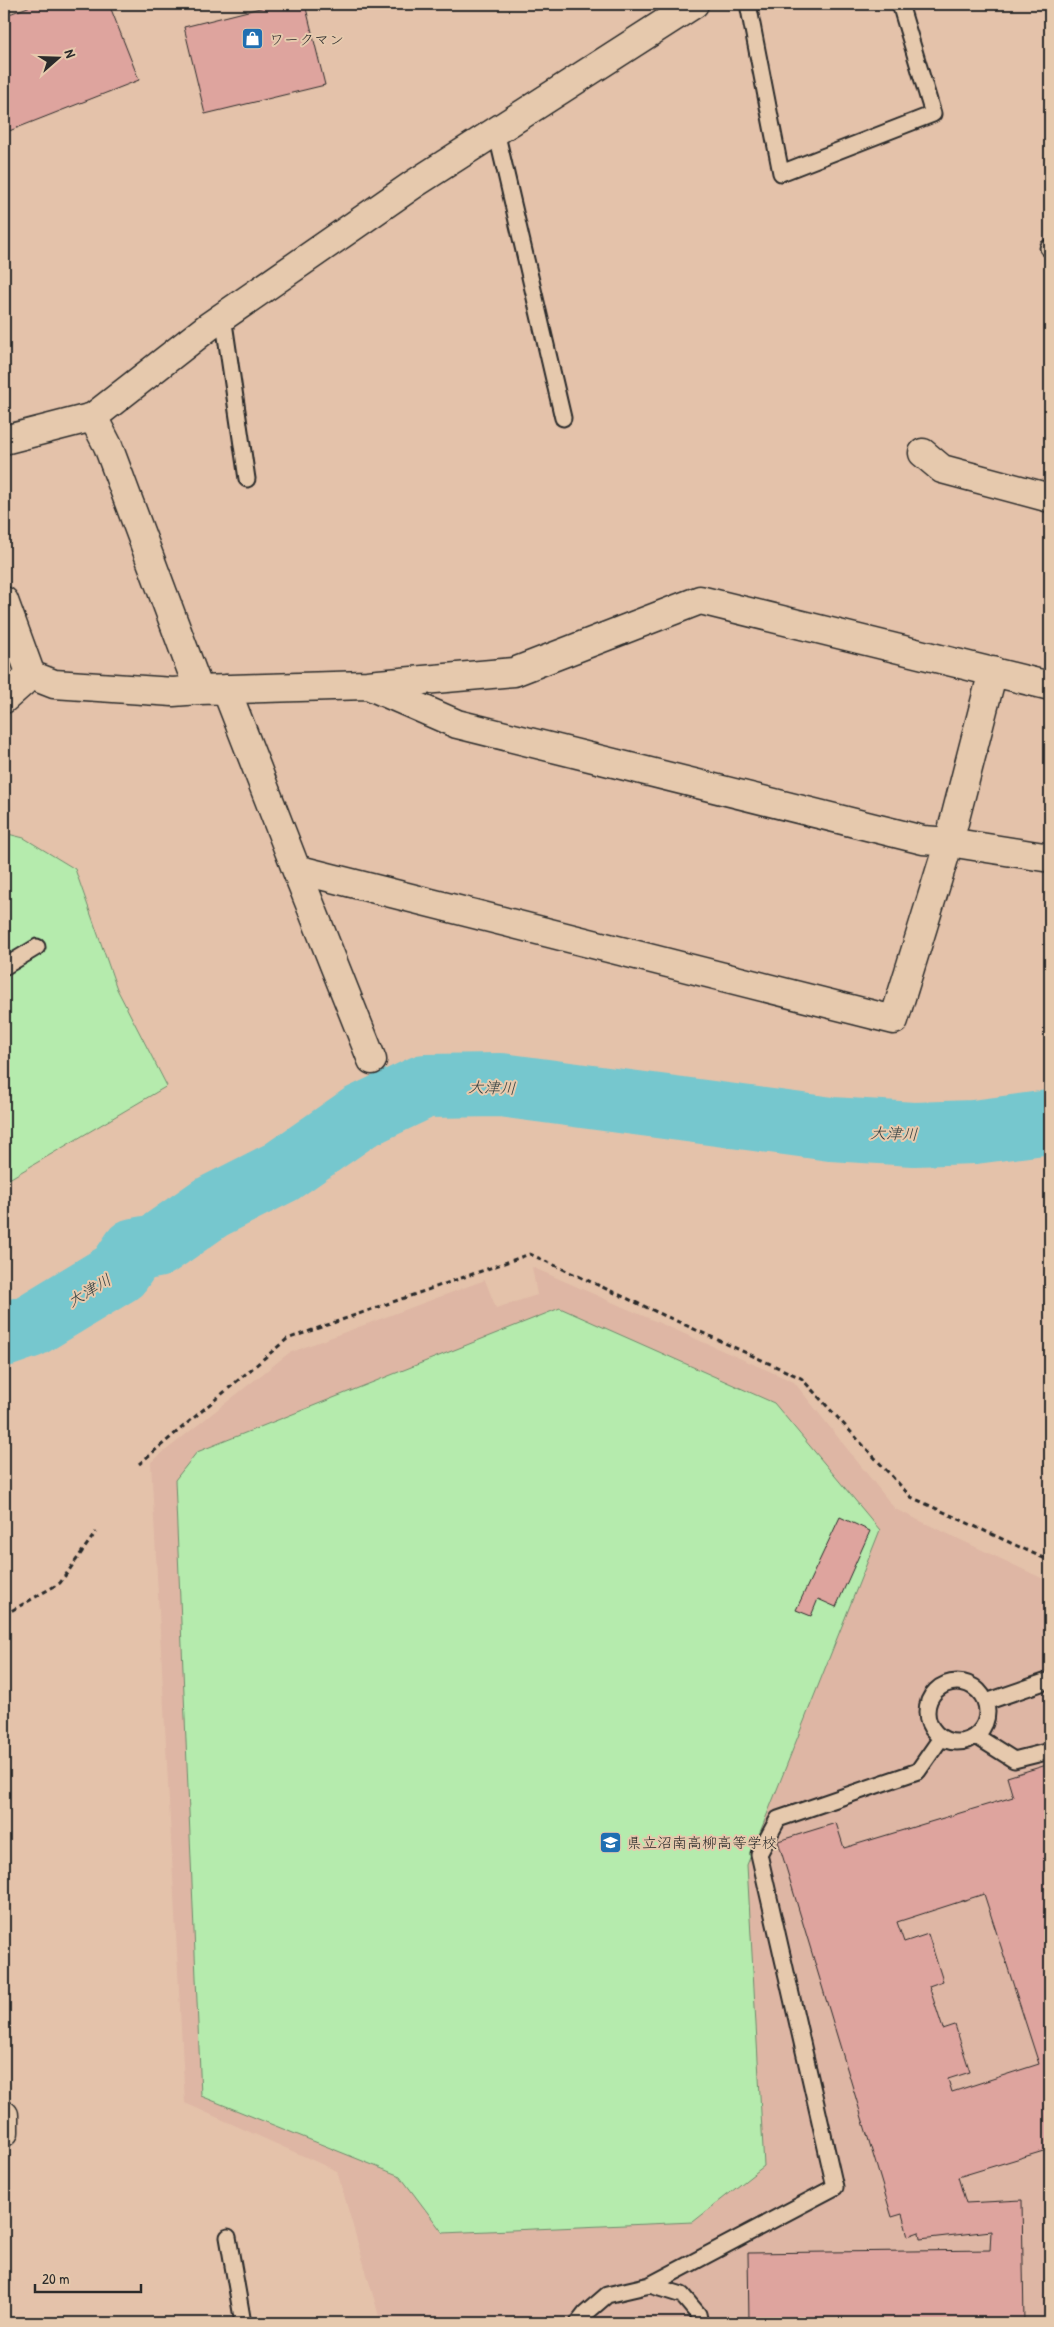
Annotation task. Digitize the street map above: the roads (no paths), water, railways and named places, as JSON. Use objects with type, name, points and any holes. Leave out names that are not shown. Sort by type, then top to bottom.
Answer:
[{"type":"street","points":[[4,440],[94,417],[223,316],[414,184],[694,4]]},
{"type":"street","points":[[94,417],[108,446],[199,690]]},
{"type":"street","points":[[924,453],[942,469],[1050,498]]},
{"type":"street","points":[[4,601],[31,675],[54,684],[173,692],[367,685],[514,672],[700,600],[1050,686]]},
{"type":"street","points":[[296,869],[894,1020],[948,842],[993,671]]},
{"type":"street","points":[[4,699],[31,675]]},
{"type":"street","points":[[367,685],[457,724],[923,840],[948,842],[1050,858]]},
{"type":"street","points":[[226,690],[372,1060]]},
{"type":"street","points":[[4,2115],[4,2132]]},
{"type":"lane","points":[[748,4],[781,173],[934,114],[900,4]]},
{"type":"lane","points":[[496,131],[563,418]]},
{"type":"lane","points":[[223,316],[247,479]]},
{"type":"lane","points":[[4,967],[37,947]]},
{"type":"lane","points":[[986,1702],[1050,1680]]},
{"type":"lane","points":[[962,1681],[973,1685],[986,1702],[988,1715],[984,1727],[976,1736],[964,1742],[952,1742],[941,1738],[932,1728],[927,1717],[928,1705],[933,1693],[942,1685],[952,1682],[962,1681]]},
{"type":"lane","points":[[976,1736],[1014,1760],[1050,1751]]},
{"type":"lane","points":[[578,2323],[607,2295],[650,2285],[835,2187],[759,1854],[778,1819],[918,1771],[941,1738]]},
{"type":"lane","points":[[228,2236],[243,2323]]},
{"type":"lane","points":[[650,2285],[682,2295],[698,2314],[700,2323]]},
{"type":"waterway","name":"大津川","points":[[4,1335],[30,1326],[119,1272],[134,1250],[156,1246],[210,1208],[281,1172],[360,1117],[425,1086],[501,1085],[831,1129],[914,1134],[974,1132],[1050,1122]]},
{"type":"place","name":"ワークマン","points":[[253,39]]},
{"type":"place","name":"県立沼南高柳高等学校","points":[[611,1842]]}]
